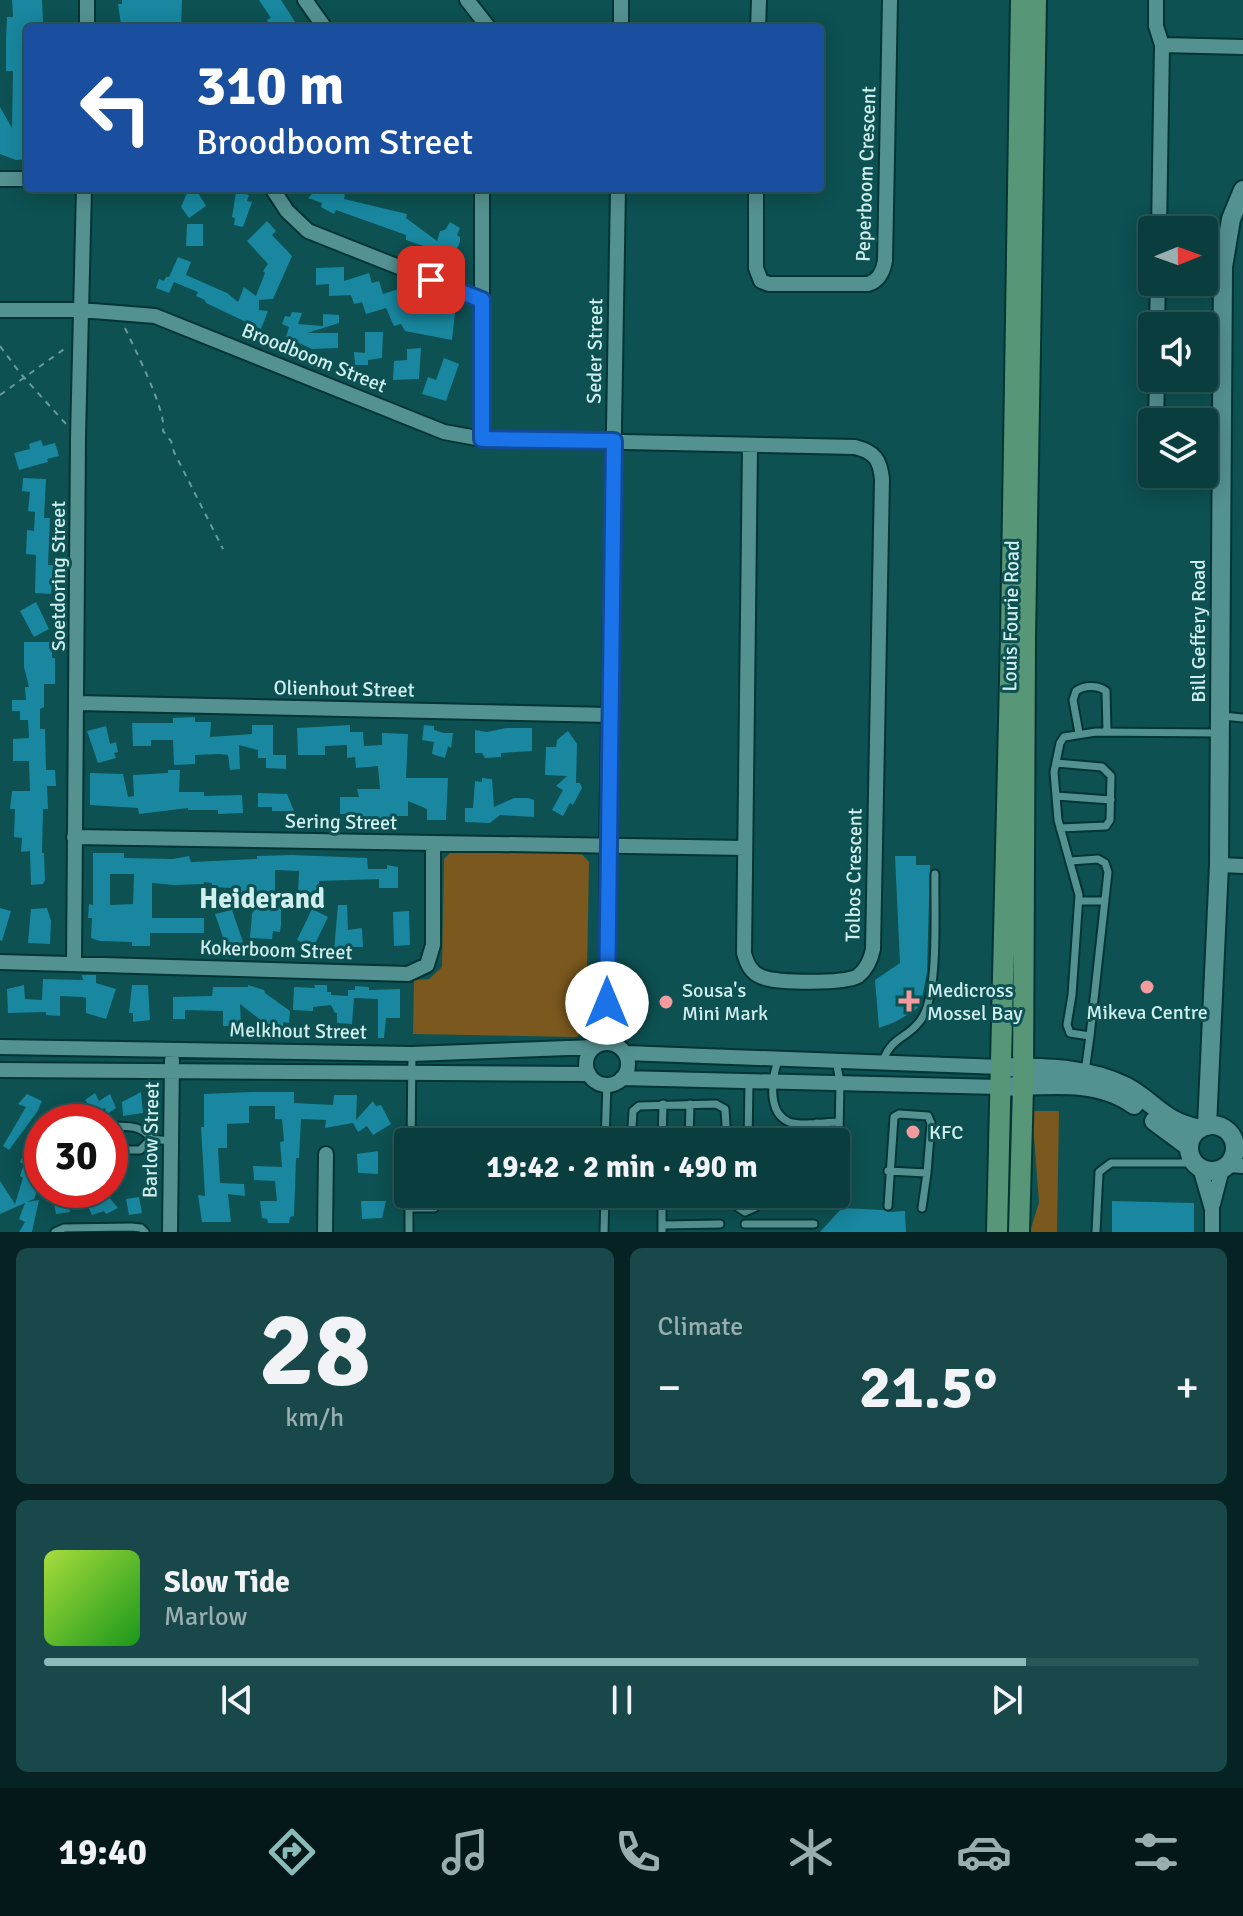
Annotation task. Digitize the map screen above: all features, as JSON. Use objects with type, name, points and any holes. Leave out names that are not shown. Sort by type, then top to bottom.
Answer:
[{"type":"main road","name":"Louis Fourie Road","points":[[997,1232],[1011,637],[1021,0]]},
{"type":"main road","name":"Louis Fourie Road","points":[[1019,1232],[1036,0]]},
{"type":"street","points":[[87,0],[87,24]]},
{"type":"street","points":[[305,0],[322,24]]},
{"type":"street","points":[[467,0],[486,24]]},
{"type":"street","points":[[621,0],[621,24]]},
{"type":"street","points":[[758,24],[759,0]]},
{"type":"street","name":"Peperboom Crescent","points":[[756,192],[756,268],[761,281],[769,284],[868,284],[883,272],[890,0]]},
{"type":"street","points":[[1156,0],[1156,26],[1162,45],[1159,216]]},
{"type":"street","points":[[1162,45],[1243,47]]},
{"type":"street","points":[[0,179],[24,179]]},
{"type":"street","name":"Soetdoring Street","points":[[74,964],[78,437],[84,192]]},
{"type":"street","points":[[275,192],[287,211],[308,231],[482,300]]},
{"type":"street","points":[[482,192],[482,439]]},
{"type":"street","name":"Seder Street","points":[[601,1045],[610,715],[618,192]]},
{"type":"street","name":"Bill Geffery Road","points":[[1216,408],[1226,236],[1242,196]]},
{"type":"street","name":"Broodboom Street","points":[[0,310],[81,310],[155,316],[444,432],[482,439],[614,441]]},
{"type":"street","name":"Tolbos Crescent","points":[[614,441],[855,447],[870,452],[879,461],[882,479],[873,949],[870,962],[863,971],[848,980],[784,981],[763,978],[752,971],[744,953],[750,446]]},
{"type":"street","name":"Bill Geffery Road","points":[[1209,1127],[1219,865],[1220,724],[1214,488]]},
{"type":"street","name":"Olienhout Street","points":[[77,703],[610,715]]},
{"type":"street","name":"Sering Street","points":[[74,837],[745,848]]},
{"type":"street","name":"Kokerboom Street","points":[[0,962],[418,972],[427,965],[433,945],[433,844]]},
{"type":"street","points":[[1219,865],[1243,866]]},
{"type":"street","points":[[622,1078],[628,1067],[621,1048],[601,1045],[587,1060],[589,1074],[607,1084],[622,1078],[773,1083],[1023,1077],[1085,1072],[1127,1087],[1173,1122],[1230,1133],[1239,1147],[1212,1209]]},
{"type":"street","name":"Melkhout Street","points":[[0,1047],[412,1054],[601,1045]]},
{"type":"street","name":"Barlow Street","points":[[170,1232],[171,1049]]},
{"type":"street","points":[[625,1053],[883,1061],[1001,1077]]},
{"type":"street","name":"Melkhout Street","points":[[0,1070],[172,1069],[412,1079],[589,1074]]},
{"type":"street","points":[[1023,1077],[1075,1085],[1121,1097],[1195,1160],[1215,1171],[1231,1167]]},
{"type":"street","points":[[1209,1127],[1191,1139],[1212,1209],[1212,1232]]},
{"type":"street","points":[[325,1232],[326,1154]]},
{"type":"lane","points":[[1079,733],[1073,700],[1076,691],[1084,687],[1106,691],[1107,731]]},
{"type":"lane","points":[[1090,1036],[1070,1033],[1067,1027],[1079,901],[1076,877],[1060,828],[1056,796],[1056,763],[1060,743],[1064,737],[1079,733],[1220,724],[1243,718]]},
{"type":"lane","points":[[1056,763],[1099,767],[1111,776],[1110,820],[1106,826],[1060,828]]},
{"type":"lane","points":[[1056,796],[1111,800]]},
{"type":"lane","points":[[1070,861],[1098,859],[1105,863],[1108,872],[1085,1072]]},
{"type":"lane","points":[[883,1061],[896,1039],[920,1022],[931,997],[935,874]]},
{"type":"lane","points":[[1079,901],[1105,901]]},
{"type":"lane","points":[[411,1128],[412,1054]]},
{"type":"lane","points":[[779,1058],[773,1083],[774,1100],[782,1117],[793,1123],[839,1122]]},
{"type":"lane","points":[[836,1060],[840,1082],[839,1128]]},
{"type":"lane","points":[[748,1128],[749,1083]]},
{"type":"lane","points":[[605,1128],[607,1084]]},
{"type":"lane","points":[[662,1128],[663,1104]]},
{"type":"lane","points":[[632,1128],[633,1111],[639,1106],[663,1104],[716,1104],[725,1109],[726,1128]]},
{"type":"lane","points":[[689,1128],[690,1104]]},
{"type":"lane","points":[[888,1206],[894,1117],[899,1114],[919,1115],[928,1116],[931,1123],[922,1208]]},
{"type":"lane","points":[[817,1123],[817,1128]]},
{"type":"lane","points":[[128,1128],[144,1130],[151,1139],[171,1141]]},
{"type":"lane","points":[[128,1150],[140,1150],[151,1139]]},
{"type":"lane","points":[[1096,1232],[1097,1188],[1099,1172],[1104,1166],[1111,1163],[1195,1160]]},
{"type":"lane","points":[[888,1171],[927,1173]]},
{"type":"lane","points":[[409,1208],[409,1232]]},
{"type":"lane","points":[[604,1232],[605,1208]]},
{"type":"lane","points":[[738,1208],[745,1212],[754,1208]]},
{"type":"lane","points":[[745,1212],[746,1228],[814,1224]]},
{"type":"lane","points":[[662,1228],[720,1224]]},
{"type":"lane","points":[[55,1232],[64,1228],[103,1227],[137,1227],[145,1232]]},
{"type":"path","points":[[117,312],[155,398],[164,424],[163,431],[171,441],[223,549]]},
{"type":"path","points":[[0,395],[58,355],[80,335]]},
{"type":"path","points":[[0,346],[78,437]]},
{"type":"shaded area","points":[[453,850],[580,852],[589,862],[586,1027],[577,1037],[413,1034],[414,980],[429,979],[442,967],[444,859]]},
{"type":"shaded area","points":[[1032,1111],[1059,1111],[1057,1232],[1030,1232],[1039,1202]]},
{"type":"building","points":[[12,0],[42,0],[43,22],[24,24],[24,159],[16,160],[0,154],[0,107],[12,128],[13,71],[6,71],[6,40],[7,17],[13,17]]},
{"type":"building","points":[[122,0],[182,0],[181,24],[121,24],[118,4],[122,4]]},
{"type":"building","points":[[259,0],[281,0],[296,24],[270,24],[267,20],[271,18]]},
{"type":"building","points":[[197,192],[206,206],[189,218],[181,207],[187,193]]},
{"type":"building","points":[[236,192],[249,195],[247,201],[252,202],[243,227],[234,225],[235,218],[232,217]]},
{"type":"building","points":[[314,192],[339,192],[345,195],[344,199],[407,214],[406,218],[437,241],[440,231],[445,230],[450,222],[460,228],[457,235],[460,242],[456,250],[459,252],[455,259],[422,251],[423,246],[406,240],[406,235],[336,210],[334,214],[321,207],[322,203],[308,198]]},
{"type":"building","points":[[267,221],[276,231],[272,235],[292,256],[273,299],[259,300],[259,310],[268,311],[261,329],[206,303],[196,296],[198,292],[174,282],[169,293],[156,288],[159,279],[164,281],[169,277],[178,257],[191,262],[186,275],[227,293],[238,302],[244,287],[256,296],[268,264],[247,241]]},
{"type":"building","points":[[187,224],[203,224],[203,246],[186,246]]},
{"type":"building","points":[[344,267],[344,281],[369,273],[372,283],[379,281],[383,294],[405,287],[410,301],[417,299],[421,312],[436,314],[437,304],[452,305],[451,312],[455,313],[452,340],[405,331],[401,324],[394,326],[386,308],[366,314],[362,302],[354,304],[351,295],[329,296],[329,284],[316,285],[316,268]]},
{"type":"building","points":[[292,312],[302,313],[298,324],[323,326],[323,314],[339,315],[339,323],[307,333],[338,333],[338,348],[312,349],[286,337],[289,327],[282,324],[285,316],[290,317]]},
{"type":"building","points":[[365,332],[383,332],[382,358],[368,360],[368,365],[355,365],[354,352],[365,353]]},
{"type":"building","points":[[421,348],[419,379],[393,380],[394,361],[407,360],[407,349]]},
{"type":"building","points":[[444,358],[459,364],[446,401],[422,394],[428,377],[436,380]]},
{"type":"building","points":[[41,440],[43,446],[55,443],[59,456],[19,470],[14,453],[30,449],[29,444]]},
{"type":"building","points":[[23,478],[46,479],[44,518],[50,518],[48,565],[53,565],[51,594],[35,593],[36,555],[26,554],[27,530],[34,531],[35,512],[28,511],[30,492],[22,491]]},
{"type":"building","points":[[36,602],[49,629],[34,637],[20,611]]},
{"type":"building","points":[[24,642],[52,642],[52,658],[55,658],[55,684],[44,684],[40,729],[45,729],[46,770],[55,770],[56,786],[47,786],[48,809],[43,809],[45,880],[43,884],[31,885],[30,851],[21,852],[22,838],[14,837],[15,809],[10,809],[12,791],[30,791],[29,761],[13,761],[13,739],[29,738],[28,720],[20,720],[20,711],[12,711],[12,700],[26,700],[25,687],[29,687],[24,667]]},
{"type":"building","points":[[195,717],[195,722],[211,722],[210,737],[252,734],[252,725],[273,725],[273,755],[286,755],[286,769],[266,768],[266,758],[258,758],[258,750],[239,745],[240,769],[230,770],[228,755],[220,754],[195,755],[195,764],[174,765],[173,740],[151,740],[151,746],[133,746],[132,723],[173,723],[173,718]]},
{"type":"building","points":[[350,725],[350,732],[363,732],[364,746],[382,745],[382,733],[408,734],[406,778],[448,778],[446,820],[427,820],[427,809],[408,801],[408,816],[396,816],[396,820],[346,818],[347,814],[340,814],[340,797],[359,797],[357,789],[380,789],[378,766],[356,768],[355,757],[347,758],[347,745],[325,746],[325,755],[298,755],[297,728]]},
{"type":"building","points":[[424,725],[453,733],[451,748],[448,746],[445,758],[432,754],[434,742],[422,740]]},
{"type":"building","points":[[106,726],[110,744],[116,742],[118,752],[114,753],[116,758],[98,763],[87,731]]},
{"type":"building","points":[[532,728],[532,751],[501,753],[501,757],[485,758],[482,753],[475,753],[475,730],[487,732]]},
{"type":"building","points":[[568,731],[577,744],[576,783],[580,783],[582,788],[563,816],[552,810],[563,790],[556,786],[567,776],[545,775],[546,747],[556,747],[557,740]]},
{"type":"building","points":[[168,770],[180,770],[179,792],[204,792],[204,796],[242,795],[243,813],[218,814],[218,810],[188,808],[139,814],[138,808],[90,805],[90,773],[123,774],[128,797],[134,796],[133,775],[168,773]]},
{"type":"building","points":[[482,778],[492,779],[494,807],[514,798],[528,798],[534,800],[534,817],[500,815],[490,823],[465,822],[465,808],[473,808],[475,781],[482,782]]},
{"type":"building","points":[[258,793],[287,794],[294,811],[272,811],[272,807],[258,807]]},
{"type":"building","points":[[93,853],[124,853],[124,858],[173,859],[189,856],[191,862],[292,855],[367,858],[368,869],[387,869],[387,865],[398,867],[398,888],[379,888],[379,879],[319,881],[318,896],[298,896],[299,871],[275,870],[275,906],[281,906],[281,925],[280,932],[273,931],[272,939],[250,938],[252,914],[259,899],[232,898],[231,888],[212,887],[212,883],[152,883],[152,918],[204,918],[204,933],[150,933],[150,946],[132,946],[132,942],[91,938],[92,918],[88,918],[89,904],[93,905]],"holes":[[[110,874],[134,874],[133,904],[110,905]]]},
{"type":"building","points":[[895,856],[916,856],[916,865],[930,865],[927,972],[921,1004],[895,1022],[879,1028],[875,980],[900,963]]},
{"type":"building","points":[[338,905],[347,905],[348,930],[362,928],[363,947],[349,947],[348,951],[334,950]]},
{"type":"building","points":[[0,908],[11,911],[2,941],[0,940]]},
{"type":"building","points":[[47,908],[51,921],[50,944],[28,943],[31,909]]},
{"type":"building","points":[[312,909],[328,917],[313,948],[297,940]]},
{"type":"building","points":[[232,910],[243,942],[226,946],[215,914]]},
{"type":"building","points":[[409,911],[410,945],[394,946],[393,912]]},
{"type":"building","points":[[82,975],[96,975],[96,983],[116,989],[106,1019],[86,1013],[86,998],[83,997],[60,996],[60,1016],[46,1015],[46,1012],[8,1013],[7,989],[24,985],[25,999],[42,1000],[43,979],[83,980]]},
{"type":"building","points":[[132,985],[148,985],[150,1020],[133,1022],[133,1013],[129,1013]]},
{"type":"building","points":[[248,985],[264,990],[290,1011],[289,1023],[283,1022],[284,1030],[271,1028],[240,1004],[241,1026],[223,1026],[223,1011],[185,1010],[185,1019],[173,1019],[173,997],[212,996],[213,987]]},
{"type":"building","points":[[314,985],[327,985],[327,992],[331,995],[348,996],[348,990],[355,990],[355,986],[369,987],[369,990],[400,989],[400,1018],[386,1018],[384,1038],[378,1038],[378,999],[354,998],[352,1024],[337,1023],[337,1013],[331,1005],[313,1007],[313,1011],[293,1010],[294,987],[315,988]]},
{"type":"building","points":[[141,1092],[143,1113],[128,1115],[128,1104],[122,1102]]},
{"type":"building","points":[[294,1092],[294,1103],[333,1105],[334,1095],[357,1095],[356,1120],[373,1101],[376,1106],[381,1105],[391,1124],[373,1135],[367,1126],[358,1132],[353,1123],[325,1128],[326,1120],[301,1119],[294,1216],[290,1217],[289,1223],[268,1223],[267,1219],[262,1218],[260,1201],[277,1201],[275,1181],[254,1180],[253,1166],[282,1167],[282,1119],[275,1119],[275,1106],[249,1106],[249,1123],[227,1124],[227,1148],[218,1148],[220,1183],[244,1184],[245,1196],[228,1194],[231,1222],[202,1222],[198,1195],[205,1196],[201,1127],[204,1127],[204,1094]]},
{"type":"building","points":[[95,1093],[99,1101],[110,1094],[114,1104],[88,1104],[85,1100]]},
{"type":"building","points":[[27,1094],[42,1101],[41,1104],[24,1106],[18,1104]]},
{"type":"building","points":[[24,1110],[24,1130],[9,1150],[3,1146]]},
{"type":"building","points":[[378,1151],[378,1174],[358,1173],[357,1154]]},
{"type":"building","points":[[24,1164],[24,1203],[0,1214],[0,1181],[15,1204],[23,1178],[20,1176]]},
{"type":"building","points":[[139,1197],[142,1213],[129,1215],[128,1199]]},
{"type":"building","points":[[361,1201],[386,1201],[382,1218],[362,1219]]},
{"type":"building","points":[[1112,1201],[1194,1203],[1194,1232],[1112,1232]]},
{"type":"building","points":[[24,1206],[37,1208],[32,1232],[19,1232],[25,1222],[19,1219]]},
{"type":"building","points":[[55,1208],[69,1208],[70,1212],[56,1214]]},
{"type":"building","points":[[89,1208],[118,1208],[106,1214],[104,1211],[92,1215]]},
{"type":"building","points":[[842,1208],[905,1211],[906,1232],[820,1232]]},
{"type":"place","name":"Mikeva Centre","points":[[1147,987]]},
{"type":"place","name":"Medicross Mossel Bay","points":[[909,1001]]},
{"type":"place","name":"Sousa's Mini Mark","points":[[666,1002]]},
{"type":"place","name":"KFC","points":[[913,1132]]},
{"type":"district","name":"Heiderand","points":[[262,899]]},
{"type":"route","points":[[431,280],[482,300],[482,439],[614,441],[607,1003]]}]
